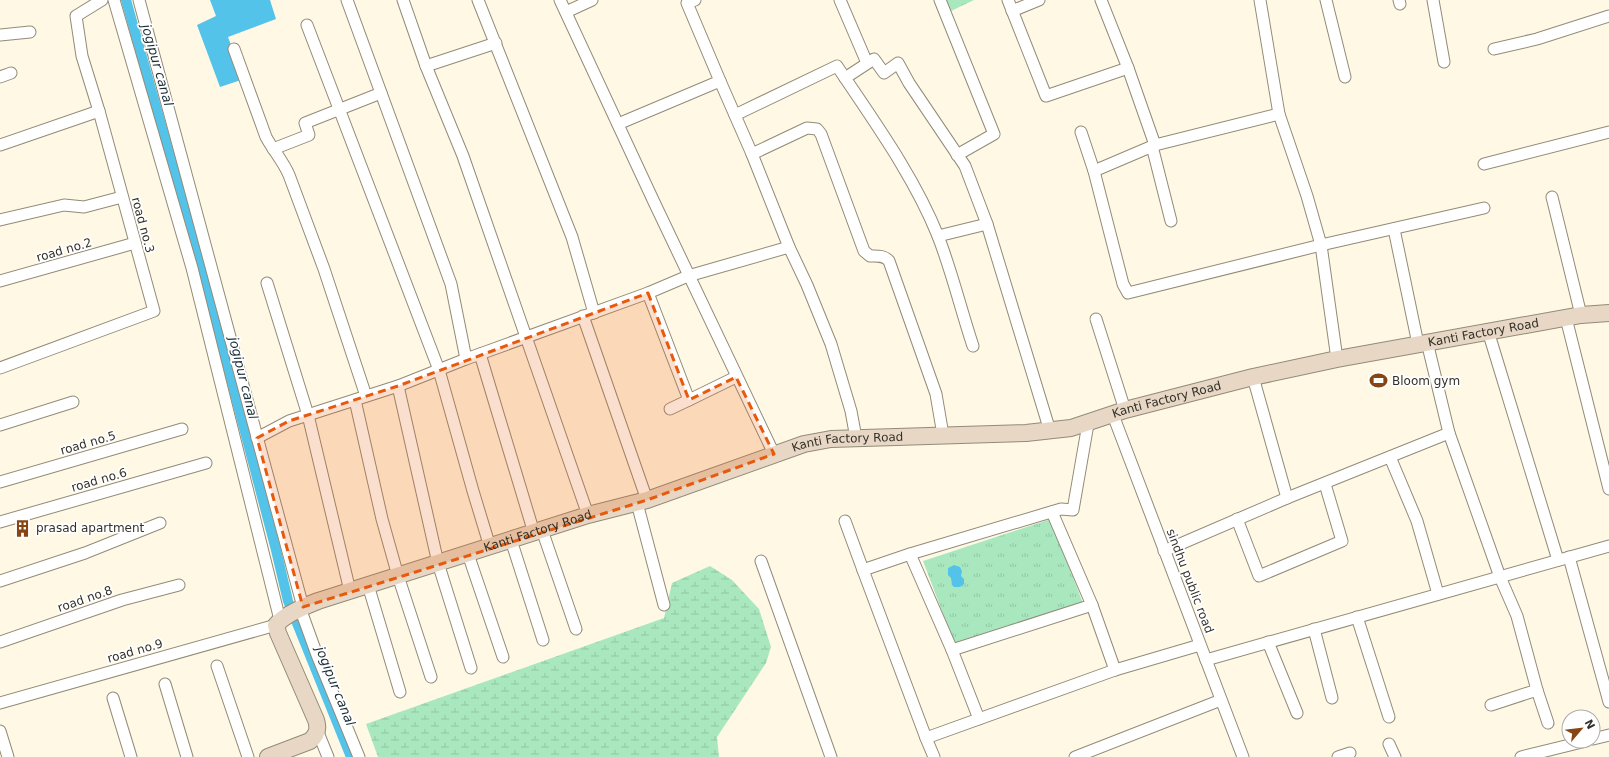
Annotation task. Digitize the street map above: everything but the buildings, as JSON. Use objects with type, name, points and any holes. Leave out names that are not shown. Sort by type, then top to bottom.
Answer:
[{"type":"street","name":"road no.3","points":[[0,368],[154,311],[99,111],[82,56],[76,16],[102,0]]},
{"type":"street","points":[[114,0],[192,268],[290,615],[317,655],[359,757]]},
{"type":"street","points":[[139,0],[257,438],[290,615],[278,633],[318,726],[314,737],[310,741],[268,757]]},
{"type":"street","points":[[347,0],[451,284],[466,359]]},
{"type":"street","points":[[403,0],[426,66],[463,156],[588,516]]},
{"type":"street","points":[[478,0],[572,237],[589,314],[642,501],[664,605]]},
{"type":"street","points":[[560,0],[688,276],[774,454]]},
{"type":"street","points":[[566,12],[592,0]]},
{"type":"street","points":[[840,0],[867,63]]},
{"type":"street","points":[[940,0],[994,134],[957,155]]},
{"type":"street","points":[[1008,0],[1046,96],[1128,68]]},
{"type":"street","points":[[1012,11],[1039,0]]},
{"type":"street","points":[[1101,0],[1128,68],[1154,146],[1171,221]]},
{"type":"street","points":[[1260,0],[1279,114],[1322,245],[1336,358]]},
{"type":"street","points":[[1326,0],[1346,77]]},
{"type":"street","points":[[1433,0],[1444,62]]},
{"type":"street","points":[[689,1],[720,81],[831,344],[851,411],[856,438]]},
{"type":"street","points":[[1494,49],[1537,38],[1609,16]]},
{"type":"street","points":[[307,25],[439,370],[490,546]]},
{"type":"street","points":[[0,35],[30,32]]},
{"type":"street","points":[[426,66],[496,43]]},
{"type":"street","points":[[234,49],[266,137],[273,149],[284,162],[289,175],[324,269],[366,396]]},
{"type":"street","points":[[845,78],[874,59],[884,73],[898,62],[908,83],[965,166],[987,224],[1050,431]]},
{"type":"street","points":[[735,115],[837,66],[902,167],[938,236],[973,346]]},
{"type":"street","points":[[618,124],[720,81]]},
{"type":"street","points":[[273,149],[309,135],[305,123],[381,93]]},
{"type":"street","points":[[0,145],[99,111]]},
{"type":"street","points":[[1094,171],[1154,146],[1279,114]]},
{"type":"street","points":[[752,154],[807,128],[817,129],[821,134],[864,251],[870,256],[886,257],[889,261],[936,394],[943,436]]},
{"type":"street","points":[[1081,132],[1094,171],[1124,284],[1128,293],[1322,245],[1484,208]]},
{"type":"street","points":[[1484,164],[1609,132]]},
{"type":"street","points":[[0,220],[64,206],[84,207],[122,197]]},
{"type":"street","points":[[1552,197],[1574,316],[1609,489]]},
{"type":"street","points":[[938,236],[987,224]]},
{"type":"street","points":[[1394,229],[1422,343],[1449,434],[1500,577],[1517,616],[1537,690],[1548,723]]},
{"type":"street","name":"road no.2","points":[[0,281],[135,243]]},
{"type":"street","points":[[257,438],[289,422],[398,386],[466,359],[648,293],[688,276],[789,247]]},
{"type":"street","points":[[266,283],[308,415],[350,591]]},
{"type":"street","points":[[648,293],[689,400]]},
{"type":"street","name":"Kanti Factory Road","points":[[290,615],[368,585],[490,546],[642,501],[804,444],[831,439],[943,436],[1050,431],[1071,428],[1088,424],[1119,413],[1252,377],[1336,358],[1574,316],[1609,312]]},
{"type":"street","name":"sindhu public road","points":[[1096,319],[1119,413],[1164,551],[1243,757]]},
{"type":"street","points":[[1488,331],[1558,560]]},
{"type":"street","points":[[480,354],[538,532],[576,629]]},
{"type":"street","points":[[670,409],[736,377]]},
{"type":"street","points":[[1252,377],[1287,498]]},
{"type":"street","points":[[398,386],[438,563],[471,668]]},
{"type":"street","points":[[354,400],[382,519],[398,576],[431,677]]},
{"type":"street","points":[[0,425],[73,402]]},
{"type":"street","points":[[863,570],[910,554],[1061,509],[1073,510],[1088,424]]},
{"type":"street","name":"road no.5","points":[[0,482],[182,429]]},
{"type":"street","points":[[1164,551],[1287,498],[1449,434]]},
{"type":"street","points":[[1390,457],[1417,521],[1438,594]]},
{"type":"street","name":"road no.6","points":[[0,522],[206,463]]},
{"type":"street","points":[[1237,520],[1259,576],[1342,541],[1325,484]]},
{"type":"street","points":[[1052,512],[1092,605],[1115,670]]},
{"type":"street","points":[[845,521],[934,757]]},
{"type":"street","points":[[0,581],[85,553],[160,523]]},
{"type":"street","points":[[511,540],[543,640]]},
{"type":"street","points":[[1206,660],[1609,546]]},
{"type":"street","points":[[468,554],[503,657]]},
{"type":"street","points":[[910,554],[952,650],[979,719]]},
{"type":"street","points":[[1569,557],[1606,683],[1609,702]]},
{"type":"street","points":[[761,562],[831,757]]},
{"type":"street","name":"road no.8","points":[[0,642],[122,600],[179,585]]},
{"type":"street","points":[[368,585],[400,692]]},
{"type":"street","points":[[952,650],[1092,605]]},
{"type":"street","name":"road no.9","points":[[0,703],[290,615]]},
{"type":"street","points":[[1357,617],[1389,717]]},
{"type":"street","points":[[1314,629],[1332,698]]},
{"type":"street","points":[[1268,642],[1297,713]]},
{"type":"street","points":[[926,738],[1115,670],[1200,645]]},
{"type":"street","points":[[217,666],[248,757]]},
{"type":"street","points":[[165,684],[188,757]]},
{"type":"street","points":[[1491,705],[1537,690]]},
{"type":"street","points":[[113,698],[131,757]]},
{"type":"street","points":[[1075,757],[1221,700]]},
{"type":"street","points":[[317,730],[328,757]]},
{"type":"street","points":[[0,731],[8,757]]},
{"type":"street","points":[[1389,744],[1395,757]]},
{"type":"street","points":[[1521,757],[1561,747]]},
{"type":"street","points":[[1338,757],[1350,753]]},
{"type":"highlighted area","points":[[648,293],[689,400],[736,377],[774,454],[647,500],[303,607],[257,438],[289,421],[398,386]]},
{"type":"green space","points":[[944,0],[974,0],[949,12]]},
{"type":"green space","points":[[1051,519],[1084,606],[956,648],[923,561]]},
{"type":"green space","points":[[710,566],[732,580],[759,609],[771,647],[766,663],[717,737],[719,757],[378,757],[366,724],[664,618],[672,583]]},
{"type":"water","points":[[210,0],[270,0],[276,19],[228,37],[244,79],[220,87],[197,25],[216,16]]},
{"type":"water","points":[[954,565],[960,567],[962,571],[961,576],[964,579],[964,584],[960,587],[954,587],[952,585],[951,578],[948,575],[948,568]]},
{"type":"waterway","name":"jogipur canal","points":[[126,0],[213,310],[288,601],[351,757]]},
{"type":"place","name":"Bloom gym","points":[[1379,381]]},
{"type":"place","name":"prasad apartment","points":[[23,528]]}]
